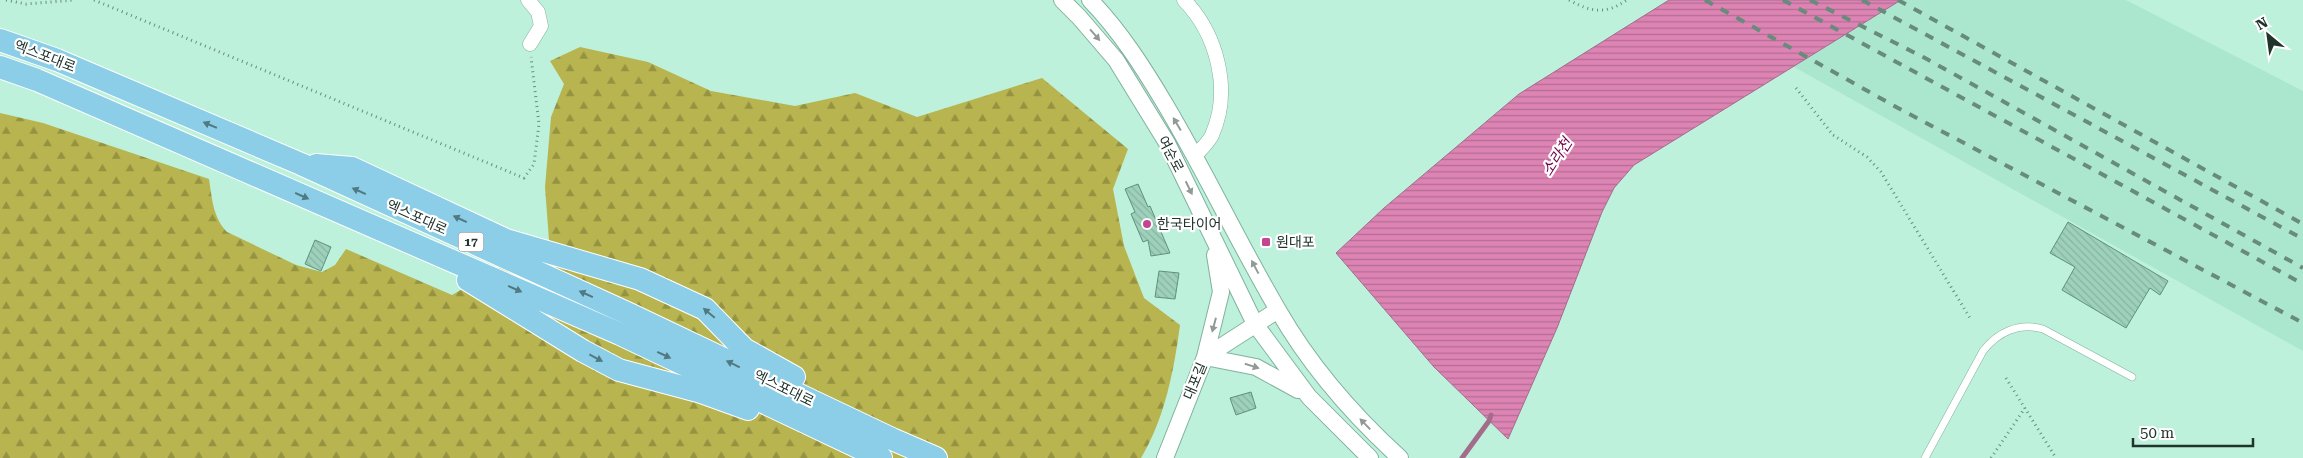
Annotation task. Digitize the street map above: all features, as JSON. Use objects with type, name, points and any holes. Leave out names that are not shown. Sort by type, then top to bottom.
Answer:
[{"type":"highway","name":"엑스포대로","points":[[0,40],[57,60],[301,164],[629,314],[884,452]]},
{"type":"highway","name":"엑스포대로","points":[[0,67],[37,80],[620,334],[884,452],[936,458]]},
{"type":"highway","points":[[37,80],[222,176],[317,220],[391,244],[466,279],[583,352],[620,370],[700,392],[884,452]]},
{"type":"highway","points":[[301,164],[352,168],[506,240],[640,279],[694,303],[717,320],[744,349],[819,392],[884,452]]},
{"type":"street","points":[[528,0],[538,12],[541,26],[530,44]]},
{"type":"street","name":"여순로","points":[[1062,0],[1116,60],[1167,143],[1255,324],[1308,396]]},
{"type":"street","name":"여순로","points":[[1090,0],[1134,52],[1195,156],[1278,310],[1300,345],[1353,411],[1400,458]]},
{"type":"street","points":[[1184,0],[1202,21],[1212,45],[1221,77],[1220,112],[1212,137],[1195,156]]},
{"type":"street","points":[[1208,226],[1218,268],[1221,292],[1205,358],[1256,367],[1308,396],[1370,458]]},
{"type":"street","name":"대포길","points":[[1165,458],[1205,358],[1278,310]]},
{"type":"lane","points":[[1925,458],[1983,351],[1990,342],[2008,330],[2027,326],[2043,329],[2132,378]]},
{"type":"path","points":[[6,0],[26,4],[75,0]]},
{"type":"path","points":[[94,0],[524,178],[534,164],[539,124],[530,44]]},
{"type":"path","points":[[1568,0],[1586,9],[1598,11],[1613,8],[1627,0]]},
{"type":"path","points":[[1796,88],[1832,135],[1867,157],[1882,172],[1970,318]]},
{"type":"path","points":[[2006,378],[2056,458]]},
{"type":"path","points":[[1991,458],[2024,408]]},
{"type":"shaded area","points":[[1674,0],[2126,0],[2303,91],[2303,351]]},
{"type":"green space","points":[[580,47],[648,62],[711,91],[795,106],[855,93],[917,117],[1042,78],[1128,149],[1113,189],[1124,246],[1144,298],[1180,325],[1167,393],[1156,427],[1141,458],[0,458],[0,113],[43,123],[209,179],[216,214],[227,232],[296,265],[322,272],[335,265],[346,249],[452,295],[549,240],[545,187],[551,117],[564,84],[550,61]]},
{"type":"water","points":[[1669,0],[1901,0],[1634,165],[1614,188],[1602,212],[1557,328],[1508,439],[1434,367],[1336,253],[1384,208],[1519,94]]},
{"type":"building","points":[[1138,184],[1148,207],[1150,206],[1170,253],[1151,256],[1148,240],[1143,242],[1131,214],[1135,212],[1125,189]]},
{"type":"building","points":[[2068,222],[2168,281],[2160,295],[2150,288],[2126,328],[2062,290],[2075,267],[2050,253]]},
{"type":"building","points":[[315,240],[331,247],[321,271],[305,264]]},
{"type":"building","points":[[1159,271],[1179,273],[1175,299],[1155,297]]},
{"type":"building","points":[[1251,392],[1256,408],[1236,415],[1230,398]]},
{"type":"waterway","name":"소라천","points":[[1462,458],[1489,421],[1491,415]]},
{"type":"railway","points":[[1705,0],[1898,108],[2303,323]]},
{"type":"railway","points":[[1783,0],[2303,284]]},
{"type":"railway","points":[[1810,0],[1925,58],[2303,268]]},
{"type":"railway","points":[[1862,0],[2303,239]]},
{"type":"railway","points":[[1898,0],[2303,224]]},
{"type":"place","name":"한국타이어","points":[[1147,224]]},
{"type":"place","name":"원대포","points":[[1266,242]]}]
